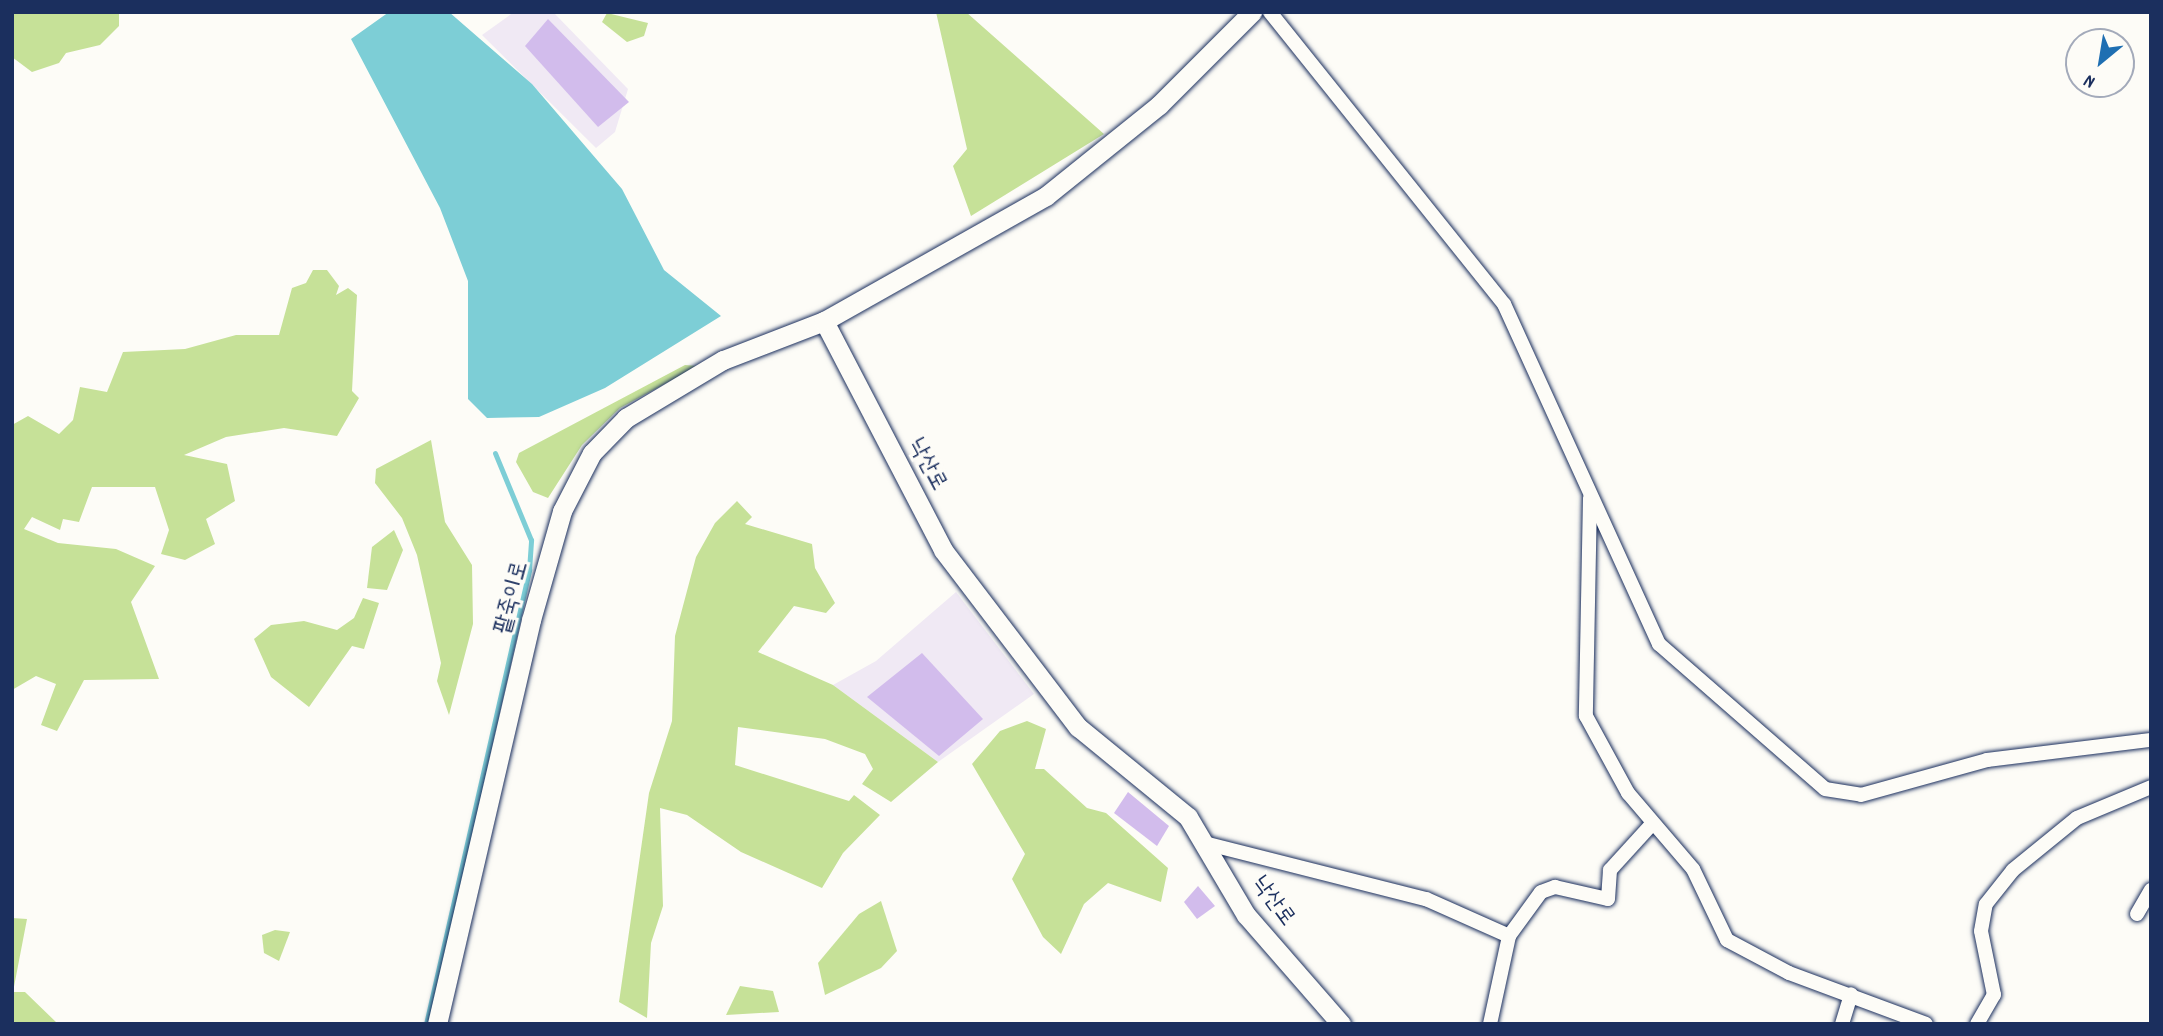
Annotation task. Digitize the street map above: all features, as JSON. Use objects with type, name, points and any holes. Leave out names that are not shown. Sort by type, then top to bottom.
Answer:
[{"type":"street","points":[[824,321],[1046,196],[1159,105],[1252,12]]},
{"type":"street","points":[[1270,12],[1504,304],[1659,644],[1825,789],[1861,795],[1987,761],[2151,740]]},
{"type":"street","name":"낙산로","points":[[824,321],[943,550],[1078,727],[1188,817],[1246,915],[1341,1024]]},
{"type":"street","name":"팥죽이로","points":[[438,1024],[531,620],[562,510],[592,453],[626,418],[723,360],[824,321]]},
{"type":"street","points":[[1590,494],[1586,716],[1651,824],[1707,891],[1727,940],[1788,973],[1851,994],[1926,1024]]},
{"type":"street","points":[[1978,1024],[1994,995],[1982,931],[1986,904],[2013,870],[2077,818],[2151,788]]},
{"type":"street","points":[[1490,1024],[1509,936],[1541,892],[1555,887],[1608,900],[1610,870],[1651,824]]},
{"type":"street","points":[[1204,843],[1426,899],[1509,936]]},
{"type":"street","points":[[2137,914],[2151,890]]},
{"type":"street","points":[[1842,1024],[1851,994]]},
{"type":"shaded area","points":[[514,12],[553,12],[628,89],[615,132],[596,148],[482,35]]},
{"type":"shaded area","points":[[956,592],[1034,694],[938,762],[833,685],[876,661]]},
{"type":"green space","points":[[12,12],[119,12],[119,26],[100,45],[66,53],[59,63],[32,72],[12,57]]},
{"type":"green space","points":[[936,12],[966,12],[1104,134],[971,216],[953,166],[967,149]]},
{"type":"green space","points":[[607,13],[648,23],[644,36],[627,42],[602,22]]},
{"type":"green space","points":[[313,270],[327,270],[339,286],[336,295],[348,288],[357,295],[352,391],[359,398],[337,436],[284,428],[226,437],[184,455],[227,464],[235,501],[206,519],[215,544],[185,560],[161,554],[169,530],[155,487],[92,487],[79,522],[63,519],[60,530],[32,517],[24,529],[58,543],[116,549],[155,566],[131,602],[159,679],[84,680],[57,731],[41,725],[56,684],[36,676],[12,690],[12,425],[28,416],[59,434],[73,420],[80,387],[107,392],[123,352],[185,349],[236,335],[279,335],[292,288],[306,283]]},
{"type":"green space","points":[[685,365],[698,366],[620,408],[582,445],[548,498],[533,492],[516,462],[519,453]]},
{"type":"green space","points":[[431,440],[445,522],[472,565],[473,624],[449,715],[437,681],[441,663],[417,555],[402,518],[375,483],[376,469]]},
{"type":"green space","points":[[737,501],[752,517],[745,524],[812,544],[815,568],[835,603],[826,613],[794,606],[758,652],[833,685],[938,762],[891,802],[862,784],[873,769],[865,754],[825,739],[738,727],[735,765],[849,801],[854,795],[880,815],[843,853],[822,888],[741,852],[687,815],[660,808],[663,906],[651,943],[647,1018],[619,1002],[649,793],[672,721],[675,636],[696,557],[715,523]]},
{"type":"green space","points":[[394,530],[403,550],[387,590],[367,588],[372,547]]},
{"type":"green space","points":[[363,598],[379,603],[364,649],[352,646],[309,707],[271,677],[254,639],[271,625],[304,621],[337,630],[354,618]]},
{"type":"green space","points":[[1027,721],[1046,729],[1035,769],[1044,769],[1087,808],[1106,813],[1168,868],[1161,902],[1108,883],[1084,904],[1061,954],[1043,937],[1012,879],[1025,854],[972,764],[1000,731]]},
{"type":"green space","points":[[881,901],[897,951],[881,968],[825,995],[818,963],[859,914]]},
{"type":"green space","points":[[12,918],[27,919],[13,992],[25,992],[58,1024],[12,1024]]},
{"type":"green space","points":[[275,930],[290,932],[279,961],[264,953],[262,935]]},
{"type":"green space","points":[[740,986],[773,991],[779,1012],[726,1015]]},
{"type":"water","points":[[389,12],[449,12],[532,84],[622,189],[664,270],[721,316],[605,388],[539,417],[487,418],[468,399],[468,281],[440,208],[351,39]]},
{"type":"building","points":[[548,19],[629,102],[598,127],[525,46]]},
{"type":"building","points":[[922,653],[983,719],[939,756],[867,697]]},
{"type":"building","points":[[1128,792],[1169,826],[1157,846],[1114,813]]},
{"type":"building","points":[[1198,886],[1215,906],[1197,919],[1184,902]]},
{"type":"waterway","points":[[426,1024],[529,570],[531,540],[495,453]]}]
